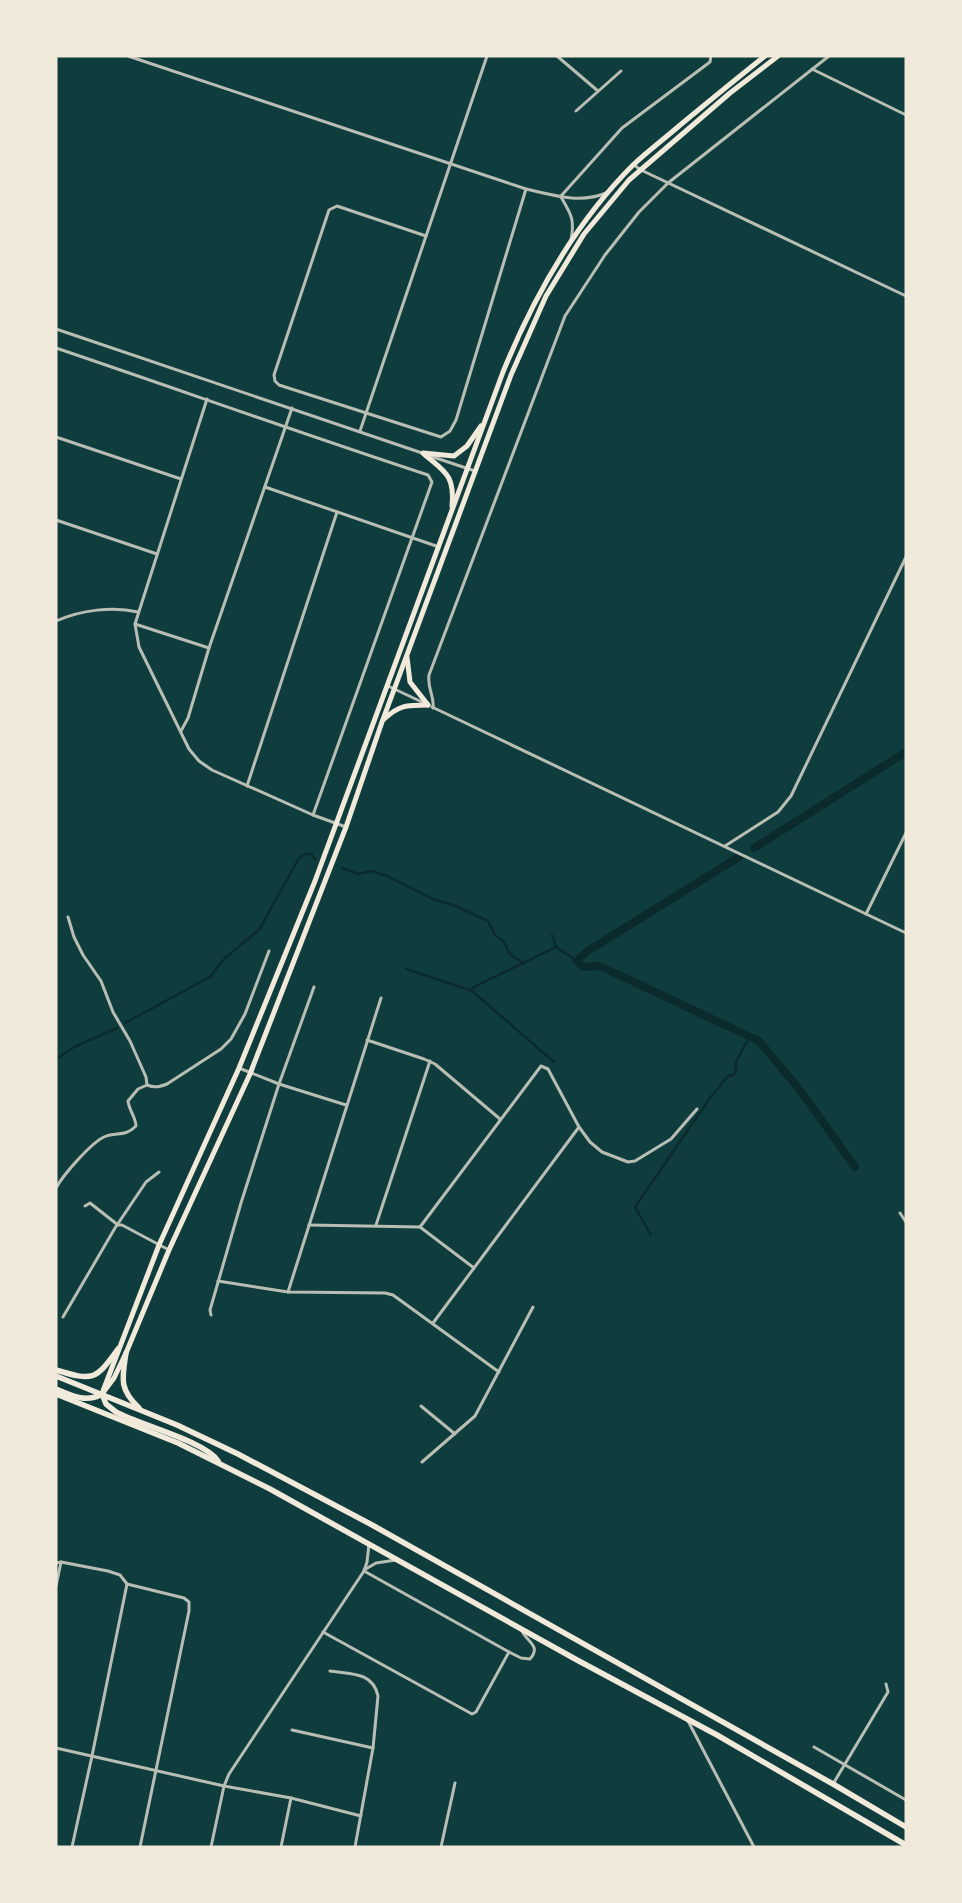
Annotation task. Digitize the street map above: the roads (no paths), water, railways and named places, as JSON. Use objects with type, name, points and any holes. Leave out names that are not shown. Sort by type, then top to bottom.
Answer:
[{"type":"highway","points":[[56,1370],[79,1377],[94,1376],[105,1367],[118,1349]]},
{"type":"highway","points":[[126,1353],[122,1376],[126,1394],[142,1411]]},
{"type":"highway","points":[[56,1376],[142,1411],[238,1454],[366,1522],[833,1784],[906,1827]]},
{"type":"highway","points":[[56,1389],[86,1399],[92,1399],[102,1394]]},
{"type":"highway","points":[[56,1394],[178,1444],[270,1489],[781,1772],[906,1845]]},
{"type":"highway","points":[[102,1394],[106,1404],[116,1412],[208,1452],[219,1463]]},
{"type":"main road","points":[[102,1394],[159,1245],[239,1068],[315,881],[486,418],[522,327],[571,240],[634,164],[765,56]]},
{"type":"main road","points":[[102,1394],[114,1378],[126,1353],[169,1250],[250,1074],[346,827],[382,722],[510,375],[546,296],[584,234],[624,187],[730,93],[778,56]]},
{"type":"main road","points":[[423,453],[454,456],[460,453],[473,439],[486,418]]},
{"type":"main road","points":[[423,453],[446,473],[450,480],[453,494],[451,514]]},
{"type":"main road","points":[[407,655],[410,682],[431,706]]},
{"type":"main road","points":[[382,722],[394,710],[403,706],[431,706]]},
{"type":"street","points":[[128,56],[526,190],[588,199],[609,192]]},
{"type":"street","points":[[360,432],[486,56]]},
{"type":"street","points":[[556,56],[598,91]]},
{"type":"street","points":[[560,196],[622,128],[710,62],[711,56]]},
{"type":"street","points":[[431,706],[434,701],[428,683],[429,675],[565,316],[605,255],[639,212],[668,183],[829,56]]},
{"type":"street","points":[[812,69],[906,115]]},
{"type":"street","points":[[576,111],[621,71]]},
{"type":"street","points":[[634,164],[641,170],[906,296]]},
{"type":"street","points":[[426,236],[337,206],[329,210],[274,375],[275,381],[279,385],[442,437],[450,431],[456,420],[526,190]]},
{"type":"street","points":[[560,196],[574,225],[571,240]]},
{"type":"street","points":[[56,329],[475,472]]},
{"type":"street","points":[[56,348],[207,399],[285,428],[428,475],[432,482],[313,815]]},
{"type":"street","points":[[207,399],[138,612],[135,624],[139,647],[189,749],[199,761],[212,770],[247,786],[313,815],[346,827]]},
{"type":"street","points":[[181,731],[188,718],[292,408]]},
{"type":"street","points":[[56,437],[181,479]]},
{"type":"street","points":[[265,487],[439,547]]},
{"type":"street","points":[[247,786],[337,512]]},
{"type":"street","points":[[56,520],[157,554]]},
{"type":"street","points":[[724,846],[778,812],[790,796],[906,557]]},
{"type":"street","points":[[56,621],[106,609],[123,608],[138,612]]},
{"type":"street","points":[[135,624],[210,648]]},
{"type":"street","points":[[388,686],[906,933]]},
{"type":"street","points":[[866,914],[906,833]]},
{"type":"street","points":[[68,917],[74,937],[101,981],[113,1012],[130,1041],[146,1077],[147,1085]]},
{"type":"street","points":[[56,1188],[60,1180],[92,1146],[104,1137],[114,1134],[124,1135],[136,1126],[128,1101],[138,1089],[147,1085],[158,1088],[167,1084],[221,1049],[231,1039],[245,1014],[268,951]]},
{"type":"street","points":[[211,1315],[210,1310],[241,1203],[279,1084],[314,987]]},
{"type":"street","points":[[288,1292],[381,998]]},
{"type":"street","points":[[367,1040],[430,1061],[500,1119]]},
{"type":"street","points":[[376,1225],[430,1061]]},
{"type":"street","points":[[420,1227],[541,1066],[548,1069],[579,1127],[590,1142],[602,1152],[620,1160],[632,1162],[671,1139],[697,1109]]},
{"type":"street","points":[[239,1068],[279,1084],[346,1104]]},
{"type":"street","points":[[433,1323],[579,1127]]},
{"type":"street","points":[[63,1317],[146,1182],[158,1172]]},
{"type":"street","points":[[85,1206],[90,1203],[118,1225],[122,1225],[169,1250]]},
{"type":"street","points":[[900,1213],[906,1222]]},
{"type":"street","points":[[308,1225],[420,1227],[474,1268]]},
{"type":"street","points":[[218,1281],[288,1292],[385,1293],[400,1298],[499,1372]]},
{"type":"street","points":[[422,1462],[475,1416],[533,1307]]},
{"type":"street","points":[[421,1406],[455,1434]]},
{"type":"street","points":[[211,1847],[224,1786],[236,1763],[364,1571],[368,1562],[369,1543]]},
{"type":"street","points":[[364,1571],[376,1563],[398,1560]]},
{"type":"street","points":[[56,1586],[58,1562],[108,1570],[120,1576],[127,1584],[184,1598],[189,1602],[189,1611],[140,1847]]},
{"type":"street","points":[[364,1571],[526,1660],[533,1656],[535,1652],[534,1645],[524,1635],[522,1629]]},
{"type":"street","points":[[72,1847],[127,1584]]},
{"type":"street","points":[[323,1632],[472,1714],[476,1712],[509,1652]]},
{"type":"street","points":[[330,1670],[365,1677],[372,1682],[378,1696],[373,1748],[355,1847]]},
{"type":"street","points":[[833,1784],[888,1692],[886,1684]]},
{"type":"street","points":[[686,1719],[754,1847]]},
{"type":"street","points":[[292,1730],[373,1748]]},
{"type":"street","points":[[814,1747],[906,1800]]},
{"type":"street","points":[[56,1748],[224,1786],[291,1798],[361,1816]]},
{"type":"street","points":[[441,1847],[454,1783]]},
{"type":"street","points":[[281,1847],[291,1798]]},
{"type":"waterway","points":[[754,848],[906,752]]},
{"type":"waterway","points":[[125,1023],[210,977],[225,958],[259,930],[299,858],[305,854],[311,854],[315,859]]},
{"type":"waterway","points":[[739,857],[586,952],[577,961],[583,967],[600,966],[759,1041],[800,1090],[855,1167]]},
{"type":"waterway","points":[[342,868],[358,874],[372,871],[387,876],[435,900],[453,905],[488,921],[495,935],[504,942],[510,954],[524,964]]},
{"type":"waterway","points":[[552,935],[556,947]]},
{"type":"waterway","points":[[554,1062],[472,991],[472,988],[556,947],[577,961]]},
{"type":"waterway","points":[[406,969],[472,991]]},
{"type":"waterway","points":[[56,1059],[74,1047],[117,1028]]},
{"type":"waterway","points":[[651,1235],[635,1207],[710,1098],[728,1076],[734,1075],[736,1062],[750,1036]]}]
